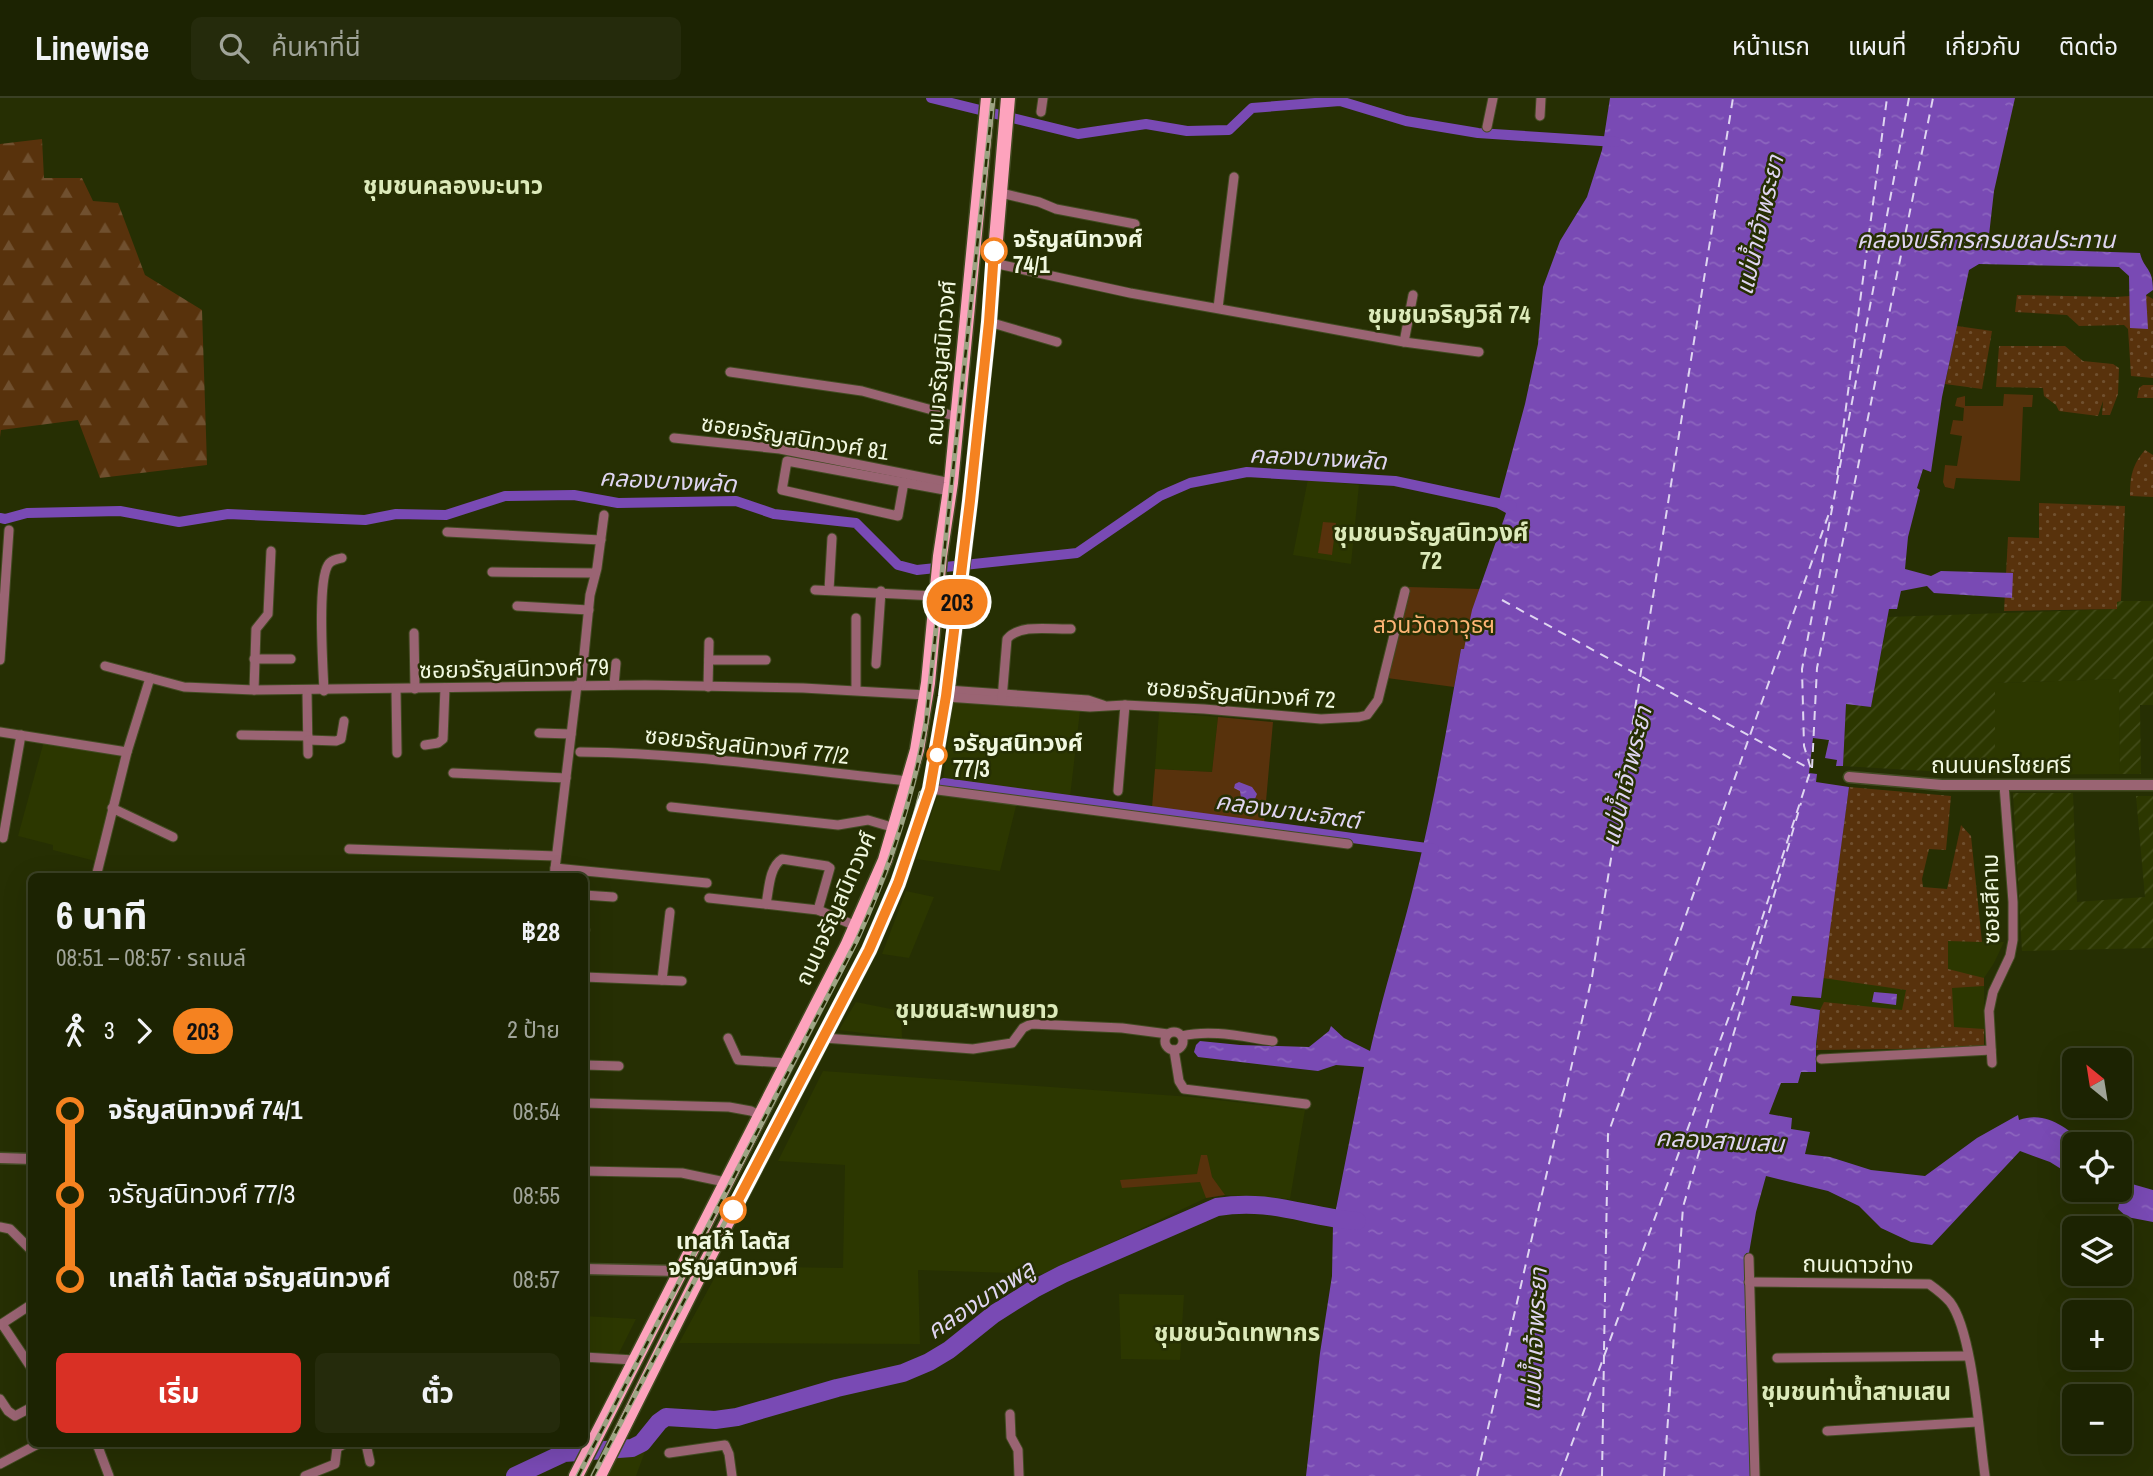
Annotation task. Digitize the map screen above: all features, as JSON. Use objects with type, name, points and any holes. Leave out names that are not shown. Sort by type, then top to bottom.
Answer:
[{"type":"main road","name":"ถนนจรัญสนิทวงศ์","points":[[576,1476],[856,926],[885,860],[895,828],[917,750],[926,695],[962,380],[987,108]]},
{"type":"main road","name":"ถนนจรัญสนิทวงศ์","points":[[599,1476],[705,1264],[869,950],[888,906],[930,789],[947,693],[989,322],[1006,110]]},
{"type":"main road","points":[[962,380],[982,383]]},
{"type":"street","points":[[1041,112],[1043,98]]},
{"type":"street","points":[[1487,127],[1493,98]]},
{"type":"street","points":[[1541,98],[1541,116]]},
{"type":"street","points":[[1218,308],[1234,177]]},
{"type":"street","points":[[1001,193],[1056,209],[1135,224]]},
{"type":"street","points":[[993,264],[1103,288],[1404,342],[1479,352]]},
{"type":"street","points":[[1404,342],[1413,295]]},
{"type":"street","points":[[989,322],[1057,342]]},
{"type":"street","points":[[730,372],[862,391],[958,417]]},
{"type":"street","name":"ซอยจรัญสนิทวงศ์ 81","points":[[674,438],[780,449],[950,487]]},
{"type":"street","points":[[904,482],[898,516],[782,490],[787,461],[904,482],[950,487]]},
{"type":"street","points":[[554,873],[571,734],[604,515]]},
{"type":"street","points":[[0,660],[9,530]]},
{"type":"street","points":[[447,532],[601,540]]},
{"type":"street","points":[[829,590],[832,538]]},
{"type":"street","points":[[254,691],[256,629],[268,614],[271,551]]},
{"type":"street","points":[[324,691],[321,623],[324,583],[327,567],[331,562],[342,558]]},
{"type":"street","points":[[492,572],[594,576]]},
{"type":"street","points":[[815,590],[881,591],[936,596]]},
{"type":"street","points":[[876,664],[881,591]]},
{"type":"street","name":"ซอยจรัญสนิทวงศ์ 72","points":[[947,693],[1090,708],[1125,705],[1321,719],[1348,719],[1367,715],[1378,700],[1382,688],[1405,591]]},
{"type":"street","points":[[517,606],[589,610]]},
{"type":"street","points":[[856,618],[856,690]]},
{"type":"street","points":[[1003,698],[1007,639],[1025,630],[1071,629]]},
{"type":"street","points":[[414,633],[415,689]]},
{"type":"street","points":[[708,687],[709,642]]},
{"type":"street","points":[[254,659],[291,659]]},
{"type":"street","points":[[709,660],[766,660]]},
{"type":"street","points":[[614,685],[616,663]]},
{"type":"street","name":"ซอยจรัญสนิทวงศ์ 79","points":[[105,666],[196,688],[254,691],[614,685],[856,690],[926,695]]},
{"type":"street","points":[[97,873],[127,752],[150,678]]},
{"type":"street","points":[[425,745],[438,743],[443,739],[445,688]]},
{"type":"street","points":[[396,690],[397,753]]},
{"type":"street","points":[[307,691],[307,754]]},
{"type":"street","points":[[1118,791],[1125,705]]},
{"type":"street","points":[[241,735],[336,741],[341,739],[344,721]]},
{"type":"street","points":[[0,732],[127,752]]},
{"type":"street","points":[[539,733],[571,734]]},
{"type":"street","points":[[3,838],[3,815],[20,735]]},
{"type":"street","name":"ซอยจรัญสนิทวงศ์ 77/2","points":[[580,752],[641,752],[687,756],[909,781]]},
{"type":"street","points":[[453,773],[566,778]]},
{"type":"street","name":"ถนนนครไชยศรี","points":[[1849,777],[1912,784],[2153,785]]},
{"type":"street","name":"ซอยสีคาม","points":[[1992,1063],[1989,1010],[1993,992],[2010,956],[2013,940],[2013,902],[2004,785]]},
{"type":"street","points":[[930,789],[1348,844]]},
{"type":"street","points":[[671,807],[838,825],[868,820],[895,828]]},
{"type":"street","points":[[113,808],[173,837]]},
{"type":"street","points":[[349,849],[556,856]]},
{"type":"street","points":[[766,904],[774,869],[782,859],[830,868],[818,910]]},
{"type":"street","points":[[588,875],[707,883]]},
{"type":"street","points":[[588,895],[613,897]]},
{"type":"street","points":[[709,898],[818,910],[856,926]]},
{"type":"street","points":[[662,980],[670,912]]},
{"type":"street","points":[[588,977],[682,981]]},
{"type":"street","points":[[824,1038],[973,1049],[1012,1043],[1023,1028],[1031,1024],[1135,1029],[1168,1034],[1177,1032],[1182,1036],[1183,1044],[1180,1049],[1174,1050]]},
{"type":"street","points":[[1182,1036],[1212,1032],[1273,1041]]},
{"type":"street","points":[[1168,1034],[1166,1044],[1174,1050],[1178,1081],[1184,1089],[1306,1104]]},
{"type":"street","points":[[728,1038],[738,1060],[786,1063]]},
{"type":"street","points":[[1821,1059],[1991,1050]]},
{"type":"street","points":[[588,1065],[620,1066]]},
{"type":"street","points":[[588,1104],[729,1107],[741,1108],[759,1115]]},
{"type":"street","points":[[0,1158],[28,1159]]},
{"type":"street","points":[[588,1171],[682,1173],[724,1182]]},
{"type":"street","points":[[0,1227],[9,1229],[28,1247]]},
{"type":"street","points":[[1749,1258],[1755,1476]]},
{"type":"street","points":[[588,1269],[679,1271]]},
{"type":"street","name":"ถนนดาวข่าง","points":[[1749,1282],[1929,1284],[1945,1297],[1956,1312],[1965,1336],[1985,1476]]},
{"type":"street","points":[[28,1307],[1,1324],[28,1363]]},
{"type":"street","points":[[1777,1358],[1968,1356]]},
{"type":"street","points":[[588,1357],[634,1360]]},
{"type":"street","points":[[0,1399],[15,1416],[28,1409]]},
{"type":"street","points":[[1010,1413],[1011,1437],[1018,1451],[1019,1476]]},
{"type":"street","points":[[1827,1431],[1977,1422]]},
{"type":"street","points":[[668,1453],[725,1445],[732,1476]]},
{"type":"street","points":[[0,1465],[33,1447]]},
{"type":"street","points":[[98,1447],[109,1476]]},
{"type":"street","points":[[305,1476],[335,1464],[339,1447]]},
{"type":"street","points":[[367,1447],[370,1462]]},
{"type":"shaded area","points":[[1308,479],[1359,485],[1351,564],[1293,555]]},
{"type":"shaded area","points":[[2117,601],[2153,601],[2153,705],[2140,705],[2141,774],[2120,774],[2119,679],[1995,683],[1995,775],[1843,766],[1846,704],[1871,707],[1888,617],[2117,609]]},
{"type":"shaded area","points":[[2119,679],[2120,774],[1995,775],[1995,683]]},
{"type":"shaded area","points":[[953,699],[1080,711],[1070,797],[1020,790],[1000,871],[916,859],[943,780]]},
{"type":"shaded area","points":[[1159,712],[1218,717],[1212,772],[1155,769]]},
{"type":"shaded area","points":[[44,741],[124,755],[95,861],[53,850],[53,845],[18,836]]},
{"type":"shaded area","points":[[2013,793],[2073,793],[2077,902],[2145,897],[2136,796],[2153,796],[2153,948],[2022,951]]},
{"type":"shaded area","points":[[906,891],[934,897],[909,958],[882,954]]},
{"type":"shaded area","points":[[1828,937],[2004,942],[1984,978],[1984,1048],[1790,1005],[1792,996],[1821,998]]},
{"type":"shaded area","points":[[856,1002],[901,1011],[902,1038],[839,1030]]},
{"type":"shaded area","points":[[823,1071],[1192,1097],[1305,1110],[1290,1199],[1225,1195],[1206,1198],[1045,1274],[918,1270],[920,1344],[679,1343],[721,1266],[843,1268],[845,1165],[778,1161]]},
{"type":"shaded area","points":[[1119,1294],[1184,1295],[1180,1360],[1121,1359]]},
{"type":"shaded area","points":[[588,1316],[636,1319],[614,1363],[588,1361]]},
{"type":"shaded area","points":[[647,1446],[636,1476],[605,1476],[616,1456]]},
{"type":"green space","points":[[42,139],[44,178],[82,178],[93,201],[118,203],[145,275],[202,310],[207,465],[100,478],[78,420],[1,430],[0,437],[0,144]]},
{"type":"green space","points":[[2017,295],[2146,295],[2153,299],[2153,378],[2131,376],[2128,329],[2124,325],[2079,326],[2067,315],[2015,312]]},
{"type":"green space","points":[[1957,326],[1992,331],[1982,389],[1945,384]]},
{"type":"green space","points":[[1999,346],[2065,346],[2083,361],[2113,364],[2119,368],[2118,394],[2110,415],[2102,415],[2103,401],[2098,416],[2059,411],[2056,405],[2044,396],[2043,388],[1996,387]]},
{"type":"green space","points":[[2153,385],[2153,398],[2137,398],[2139,388]]},
{"type":"green space","points":[[2004,394],[2033,395],[2032,407],[2023,407],[2020,481],[1956,478],[1954,489],[1945,487],[1945,465],[1957,466],[1962,436],[1950,434],[1953,420],[1963,421],[1964,408],[1955,406],[1957,398],[1965,396],[1965,406],[2003,406]]},
{"type":"green space","points":[[2145,450],[2153,455],[2153,497],[2130,496],[2133,472]]},
{"type":"green space","points":[[2039,503],[2125,506],[2121,601],[2117,602],[2117,609],[2004,611],[2008,537],[2039,538]]},
{"type":"green space","points":[[1323,522],[1336,523],[1332,555],[1318,553]]},
{"type":"green space","name":"สวนวัดอาวุธฯ","points":[[1408,587],[1480,589],[1464,650],[1461,649],[1454,687],[1387,678]]},
{"type":"green space","points":[[1218,717],[1273,722],[1264,824],[1152,808],[1155,769],[1212,772]]},
{"type":"green space","points":[[1849,787],[1951,796],[1946,850],[1929,849],[1922,879],[1923,887],[1947,889],[1961,825],[1971,836],[1982,942],[1948,941],[1948,969],[1984,978],[1984,986],[1952,988],[1954,1027],[1984,1029],[1984,1048],[1816,1050],[1820,1010],[1824,1002],[1902,1010],[1906,990],[1823,978]]},
{"type":"green space","points":[[1201,1155],[1207,1155],[1212,1177],[1225,1195],[1206,1198],[1200,1182],[1122,1188],[1120,1180],[1197,1174]]},
{"type":"water","points":[[1610,98],[2015,98],[1994,191],[1988,244],[1992,244],[1992,248],[2140,253],[2150,273],[2153,290],[2146,295],[2148,329],[2130,328],[2129,276],[2119,267],[1979,264],[1969,270],[1942,397],[1931,472],[1923,469],[1917,488],[1920,490],[1908,537],[1905,569],[1931,576],[1941,571],[2013,573],[2012,598],[1934,593],[1927,586],[1901,591],[1897,609],[1889,609],[1871,707],[1846,704],[1843,766],[1836,766],[1837,760],[1825,758],[1829,740],[1813,738],[1809,773],[1817,774],[1816,782],[1849,787],[1821,998],[1792,996],[1790,1005],[1820,1010],[1816,1072],[1801,1072],[1798,1083],[1781,1083],[1769,1114],[1792,1118],[1791,1129],[1810,1132],[1805,1154],[1830,1157],[1871,1170],[1925,1176],[1977,1138],[2018,1115],[2019,1120],[2039,1117],[2048,1119],[2071,1132],[2062,1132],[2062,1170],[2020,1151],[1932,1245],[1911,1242],[1881,1228],[1859,1206],[1828,1191],[1766,1176],[1749,1253],[1746,1253],[1751,1476],[1306,1476],[1332,1276],[1333,1224],[1364,1067],[1336,1065],[1318,1071],[1198,1057],[1194,1052],[1200,1041],[1309,1047],[1329,1031],[1331,1026],[1344,1038],[1370,1051],[1422,851],[1461,649],[1464,649],[1472,610],[1506,513],[1497,508],[1538,344],[1543,287],[1560,241],[1587,197],[1602,150]]},
{"type":"water","points":[[1239,782],[1252,787],[1257,794],[1252,806],[1245,811],[1238,803],[1241,798],[1240,791],[1234,788]]},
{"type":"water","points":[[1874,992],[1897,994],[1896,1005],[1872,1002]]},
{"type":"water","points":[[2132,1184],[2153,1190],[2153,1222],[2126,1216],[2118,1209],[2119,1204],[2116,1202],[2132,1202]]},
{"type":"waterway","points":[[931,98],[1078,134],[1146,124],[1187,131],[1229,130],[1252,108],[1340,101],[1406,121],[1478,133],[1616,142]]},
{"type":"waterway","name":"คลองบางพลัด","points":[[0,518],[27,513],[120,511],[179,522],[228,514],[365,520],[396,514],[446,515],[505,496],[574,495],[618,503],[736,501],[774,514],[856,523],[898,565],[917,570],[1077,553],[1160,496],[1190,483],[1247,472],[1395,481],[1512,506]]},
{"type":"waterway","name":"คลองมานะจิตต์","points":[[944,783],[1434,849]]},
{"type":"waterway","name":"คลองบางพลู","points":[[515,1476],[564,1453],[632,1448],[642,1443],[666,1417],[715,1420],[737,1417],[837,1388],[903,1373],[949,1350],[994,1314],[1034,1289],[1217,1207],[1272,1206],[1357,1221]]},
{"type":"ferry route","points":[[1477,1476],[1592,977],[1733,98]]},
{"type":"ferry route","points":[[1837,475],[1887,98]]},
{"type":"ferry route","points":[[1560,1476],[1738,992],[1811,769],[1804,746],[1802,669],[1909,98]]},
{"type":"ferry route","points":[[1812,768],[1817,668],[1933,98]]},
{"type":"ferry route","points":[[1604,1350],[1608,1134],[1832,505]]},
{"type":"ferry route","points":[[1502,600],[1810,769]]},
{"type":"ferry route","points":[[1664,1476],[1683,1207],[1801,803]]},
{"type":"ferry route","points":[[1602,1476],[1604,1355]]},
{"type":"railway","points":[[578,1476],[857,940],[889,861],[907,806],[926,722],[993,98]]},
{"type":"railway","points":[[593,1476],[868,947],[902,864],[921,793]]},
{"type":"bus line","name":"203","points":[[733,1210],[869,950],[898,883],[930,789],[946,696],[970,501],[994,251]]},
{"type":"place","name":"จรัญสนิทวงศ์ 74/1","points":[[994,251]]},
{"type":"place","name":"จรัญสนิทวงศ์ 77/3","points":[[937,755]]},
{"type":"place","name":"เทสโก้ โลตัส จรัญสนิทวงศ์","points":[[733,1210]]},
{"type":"district","name":"ชุมชนคลองมะนาว","points":[[453,185]]},
{"type":"district","name":"ชุมชนจริญวิถี 74","points":[[1449,314]]},
{"type":"district","name":"ชุมชนจรัญสนิทวงศ์ 72","points":[[1431,546]]},
{"type":"district","name":"ชุมชนสะพานยาว","points":[[977,1009]]},
{"type":"district","name":"ชุมชนวัดเทพากร","points":[[1237,1332]]},
{"type":"district","name":"ชุมชนท่าน้ำสามเสน","points":[[1856,1391]]},
{"type":"water label","name":"แม่น้ำเจ้าพระยา","points":[[1759,225]]},
{"type":"water label","name":"คลองบริการกรมชลประทาน","points":[[1986,239]]},
{"type":"water label","name":"แม่น้ำเจ้าพระยา","points":[[1626,776]]},
{"type":"water label","name":"คลองสามเสน","points":[[1720,1140]]},
{"type":"water label","name":"แม่น้ำเจ้าพระยา","points":[[1534,1339]]}]
